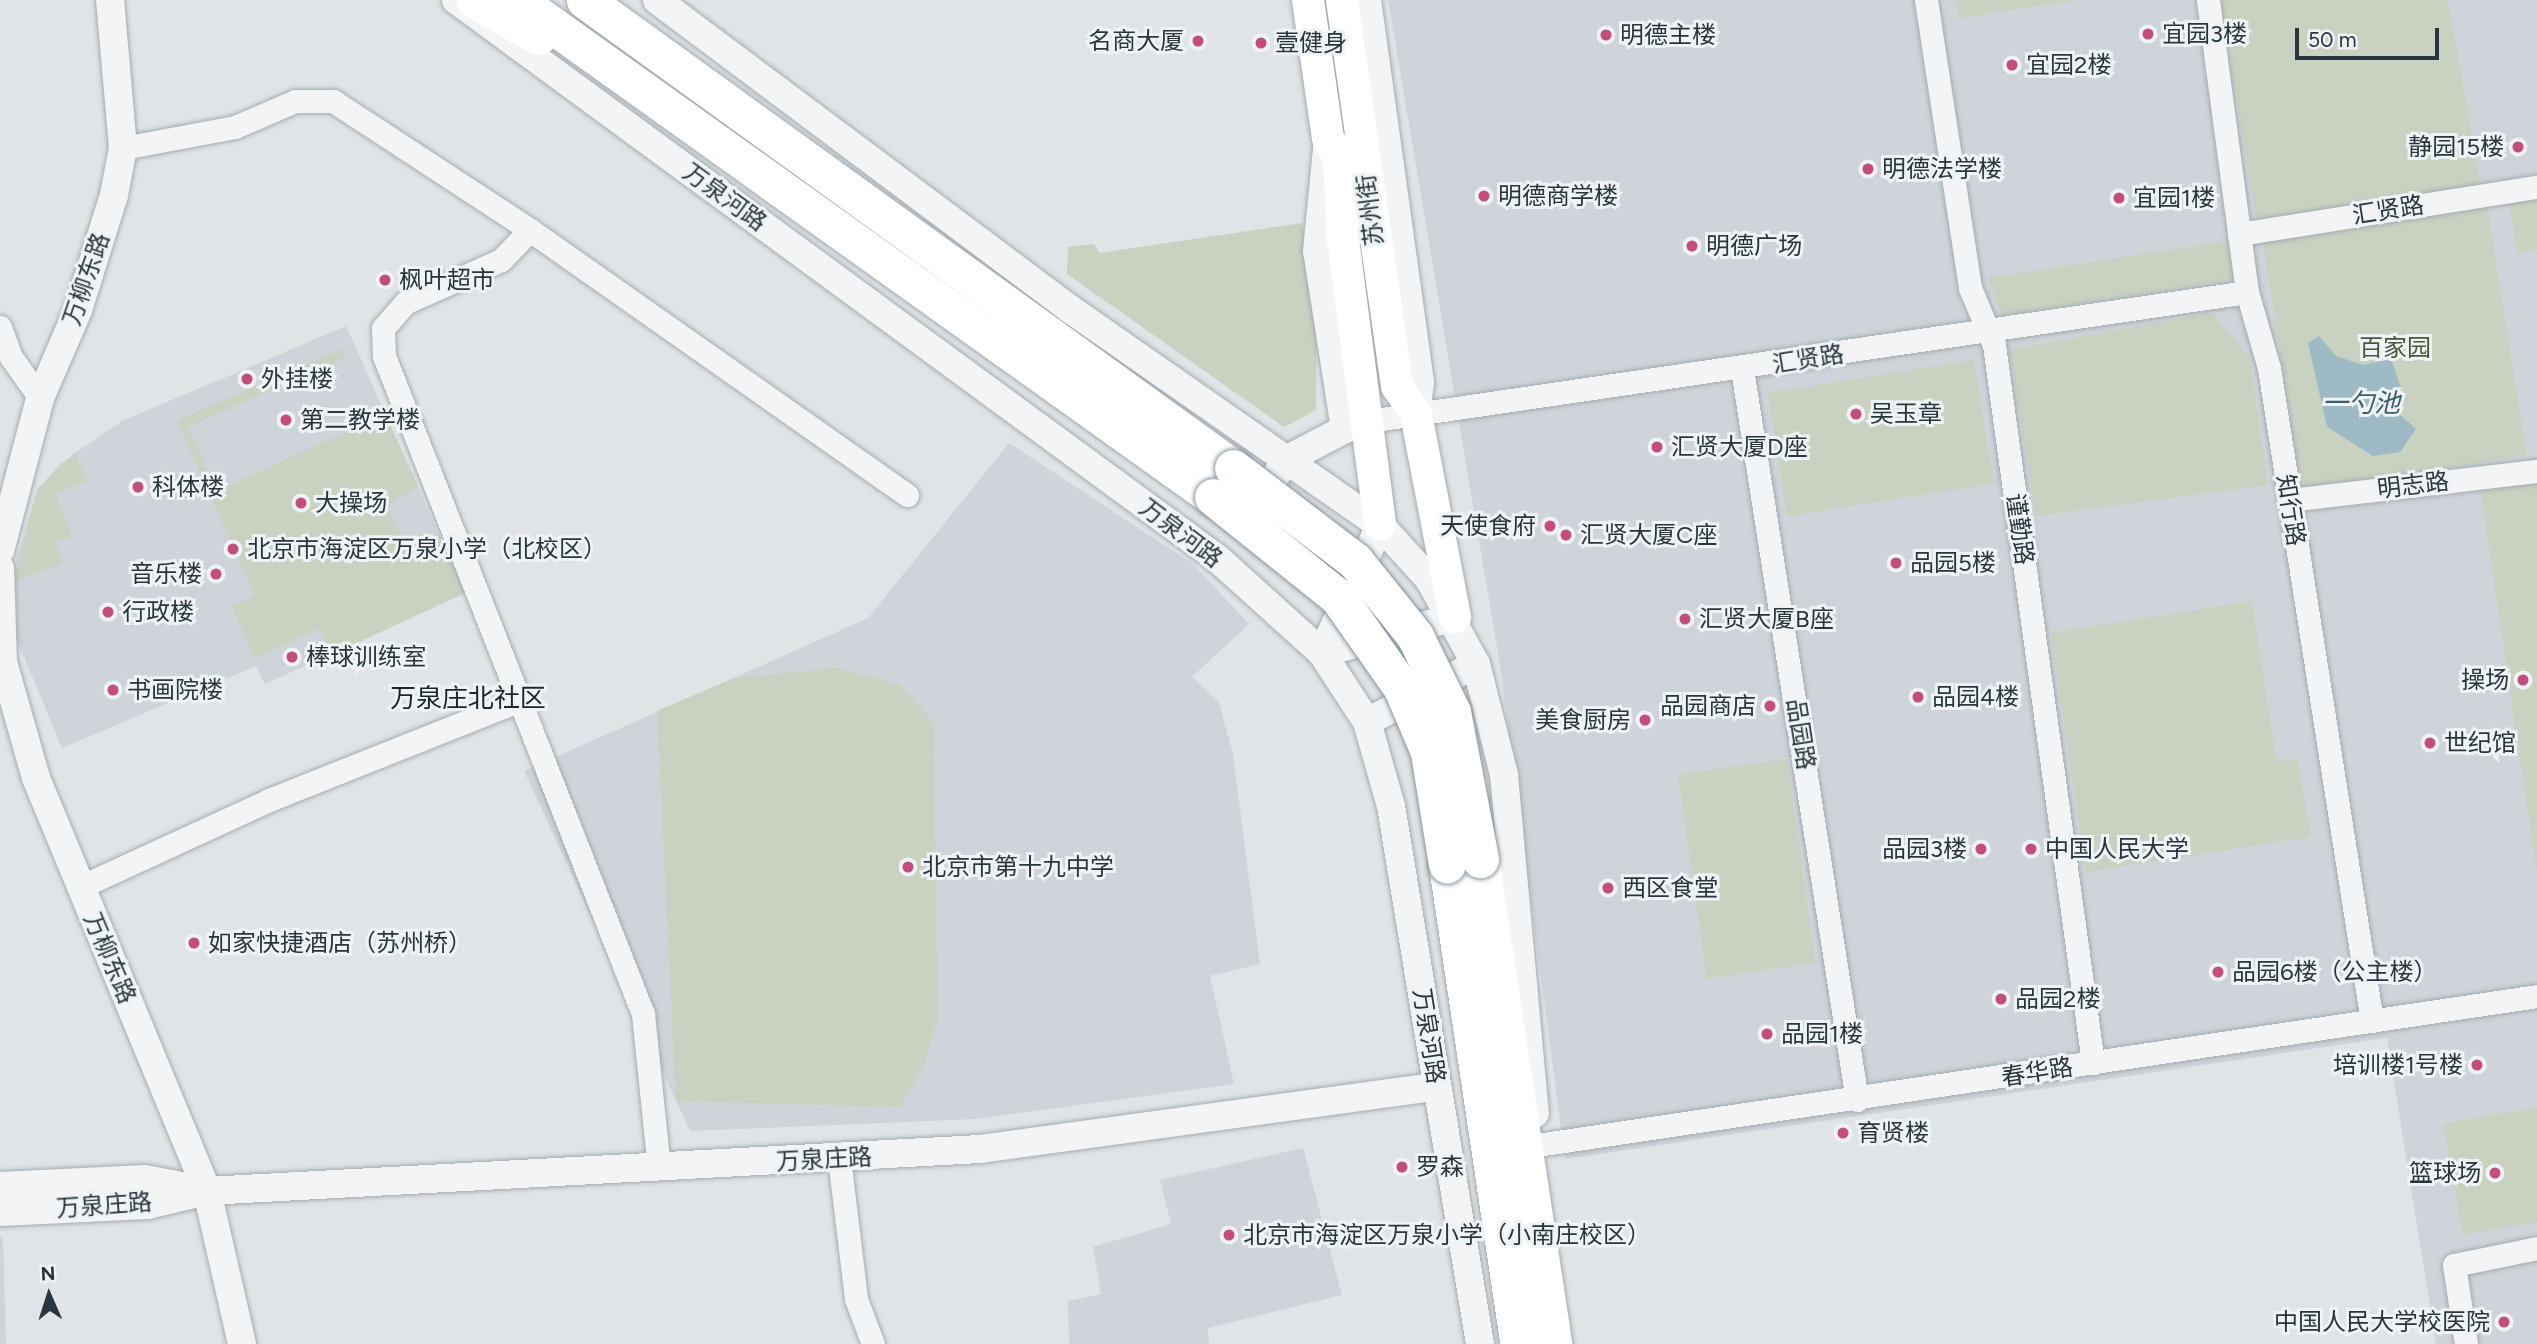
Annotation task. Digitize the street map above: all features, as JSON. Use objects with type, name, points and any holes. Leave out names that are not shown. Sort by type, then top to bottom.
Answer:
[{"type":"highway","points":[[475,0],[643,95]]},
{"type":"highway","name":"万泉河路","points":[[517,0],[643,95],[1223,482],[1355,561],[1415,636],[1452,712],[1463,862],[1519,1344]]},
{"type":"highway","name":"万泉河路","points":[[593,5],[1223,482]]},
{"type":"highway","name":"万泉河路","points":[[1463,862],[1553,1344]]},
{"type":"main road","name":"苏州街","points":[[1308,0],[1328,138],[1339,158],[1357,425],[1380,525]]},
{"type":"main road","name":"苏州街","points":[[1342,0],[1395,374],[1416,414],[1455,617]]},
{"type":"street","name":"万柳东路","points":[[0,551],[40,398],[78,310],[123,148],[110,0]]},
{"type":"street","name":"万泉河路","points":[[456,0],[1218,559],[1322,653],[1367,722],[1391,806],[1480,1344]]},
{"type":"street","points":[[657,0],[1070,309],[1380,525],[1455,617],[1476,664],[1504,775],[1538,1145],[1567,1344]]},
{"type":"street","name":"苏州街","points":[[1367,0],[1420,382],[1416,414]]},
{"type":"street","name":"谨勤路","points":[[1926,0],[1970,288],[1989,332],[2093,1063]]},
{"type":"street","name":"知行路","points":[[2208,0],[2247,292],[2269,368],[2372,1021]]},
{"type":"street","points":[[123,148],[235,127],[295,101],[333,101],[530,230],[907,495]]},
{"type":"street","name":"汇贤路","points":[[2239,234],[2537,187]]},
{"type":"street","points":[[530,230],[501,260],[405,303],[383,328],[384,356],[477,581],[515,702],[643,1014],[659,1168]]},
{"type":"street","name":"汇贤路","points":[[1357,425],[1416,414],[1742,369],[2247,292]]},
{"type":"street","points":[[0,327],[11,357],[40,398]]},
{"type":"street","name":"品园路","points":[[1742,369],[1857,1100]]},
{"type":"street","points":[[1218,559],[1286,460],[1357,425]]},
{"type":"street","name":"明志路","points":[[2289,500],[2537,471]]},
{"type":"street","points":[[1322,653],[1380,525]]},
{"type":"street","name":"万柳东路","points":[[0,568],[4,662],[36,778],[207,1191],[242,1344]]},
{"type":"street","points":[[1322,653],[1455,617]]},
{"type":"street","points":[[1367,722],[1476,664]]},
{"type":"street","points":[[80,887],[269,800],[515,702]]},
{"type":"street","name":"春华路","points":[[1538,1145],[1857,1100],[2537,996]]},
{"type":"street","name":"万泉庄路","points":[[0,1212],[148,1205],[207,1191],[980,1149],[1437,1086]]},
{"type":"street","points":[[839,1158],[856,1299],[873,1344]]},
{"type":"street","name":"万泉庄路","points":[[0,1186],[145,1179],[207,1191]]},
{"type":"street","points":[[2466,1344],[2455,1265],[2537,1248]]},
{"type":"shaded area","name":"中国人民大学","points":[[1388,0],[2537,0],[2537,1344],[2436,1344],[2387,1038],[1565,1159],[1499,659]]},
{"type":"shaded area","name":"北京市海淀区万泉小学（北校区）","points":[[346,326],[465,593],[265,684],[256,666],[62,748],[17,640],[15,564],[37,490],[61,463],[122,421]]},
{"type":"shaded area","name":"北京市第十九中学","points":[[1009,443],[1193,564],[1249,624],[1192,677],[1219,702],[1233,755],[1260,964],[1210,976],[1234,1084],[976,1119],[690,1131],[524,771],[868,618]]},
{"type":"shaded area","name":"北京市海淀区万泉小学（小南庄校区）","points":[[1303,1148],[1342,1295],[1208,1328],[1209,1344],[1069,1344],[1068,1301],[1101,1294],[1093,1247],[1171,1224],[1160,1180]]},
{"type":"shaded area","points":[[0,1237],[3,1237],[6,1344],[0,1344]]},
{"type":"green space","points":[[1956,0],[2077,0],[1959,18]]},
{"type":"green space","points":[[2221,0],[2448,0],[2481,187],[2256,219]]},
{"type":"green space","points":[[2537,196],[2537,249],[2517,252],[2509,200]]},
{"type":"green space","name":"百家园","points":[[2487,206],[2526,455],[2302,490],[2263,242]]},
{"type":"green space","points":[[1302,223],[1317,315],[1316,410],[1284,427],[1067,274],[1068,247],[1094,244],[1099,253]]},
{"type":"green space","points":[[2227,241],[2238,249],[2235,279],[2002,316],[1988,278]]},
{"type":"green space","points":[[2211,313],[2249,355],[2268,485],[2036,516],[2009,350]]},
{"type":"green space","name":"大操场","points":[[343,349],[346,357],[188,427],[217,491],[385,414],[418,486],[386,506],[405,544],[440,535],[465,593],[331,655],[319,629],[254,659],[232,606],[255,596],[177,420]]},
{"type":"green space","points":[[1974,360],[1994,483],[1787,516],[1768,393]]},
{"type":"green space","points":[[75,453],[87,481],[56,494],[72,536],[55,543],[63,563],[15,581],[37,490]]},
{"type":"green space","name":"操场","points":[[2537,479],[2537,873],[2480,487]]},
{"type":"green space","points":[[2252,601],[2276,761],[2297,759],[2311,837],[2086,872],[2051,633]]},
{"type":"green space","points":[[838,668],[900,685],[933,722],[938,1017],[925,1063],[900,1107],[676,1101],[657,711],[734,678]]},
{"type":"green space","points":[[1787,759],[1816,963],[1707,978],[1678,774]]},
{"type":"green space","name":"篮球场","points":[[2537,1107],[2537,1222],[2463,1235],[2443,1124]]},
{"type":"water","name":"一勺池","points":[[2319,336],[2336,356],[2363,365],[2391,359],[2401,388],[2398,413],[2416,429],[2400,452],[2373,456],[2327,427],[2308,343]]},
{"type":"place","name":"宜园3楼","points":[[2148,34]]},
{"type":"place","name":"明德主楼","points":[[1606,35]]},
{"type":"place","name":"名商大厦","points":[[1198,41]]},
{"type":"place","name":"壹健身","points":[[1261,43]]},
{"type":"place","name":"宜园2楼","points":[[2012,65]]},
{"type":"place","name":"静园15楼","points":[[2518,147]]},
{"type":"place","name":"明德法学楼","points":[[1868,169]]},
{"type":"place","name":"明德商学楼","points":[[1484,196]]},
{"type":"place","name":"宜园1楼","points":[[2119,198]]},
{"type":"place","name":"明德广场","points":[[1692,246]]},
{"type":"place","name":"枫叶超市","points":[[385,280]]},
{"type":"place","name":"外挂楼","points":[[247,379]]},
{"type":"place","name":"吴玉章","points":[[1856,414]]},
{"type":"place","name":"第二教学楼","points":[[286,420]]},
{"type":"place","name":"汇贤大厦D座","points":[[1657,447]]},
{"type":"place","name":"科体楼","points":[[138,487]]},
{"type":"place","name":"大操场","points":[[301,503]]},
{"type":"place","name":"天使食府","points":[[1550,526]]},
{"type":"place","name":"汇贤大厦C座","points":[[1566,535]]},
{"type":"place","name":"北京市海淀区万泉小学（北校区）","points":[[233,549]]},
{"type":"place","name":"品园5楼","points":[[1896,563]]},
{"type":"place","name":"音乐楼","points":[[216,574]]},
{"type":"place","name":"行政楼","points":[[108,612]]},
{"type":"place","name":"汇贤大厦B座","points":[[1685,619]]},
{"type":"place","name":"棒球训练室","points":[[292,657]]},
{"type":"place","name":"操场","points":[[2523,680]]},
{"type":"place","name":"书画院楼","points":[[113,690]]},
{"type":"place","name":"品园4楼","points":[[1918,697]]},
{"type":"place","name":"品园商店","points":[[1770,706]]},
{"type":"place","name":"美食厨房","points":[[1645,720]]},
{"type":"place","name":"世纪馆","points":[[2430,743]]},
{"type":"place","name":"品园3楼","points":[[1981,849]]},
{"type":"place","name":"中国人民大学","points":[[2031,849]]},
{"type":"place","name":"北京市第十九中学","points":[[908,867]]},
{"type":"place","name":"西区食堂","points":[[1608,888]]},
{"type":"place","name":"如家快捷酒店（苏州桥）","points":[[194,943]]},
{"type":"place","name":"品园6楼（公主楼）","points":[[2218,972]]},
{"type":"place","name":"品园2楼","points":[[2001,999]]},
{"type":"place","name":"品园1楼","points":[[1767,1034]]},
{"type":"place","name":"培训楼1号楼","points":[[2477,1065]]},
{"type":"place","name":"育贤楼","points":[[1843,1133]]},
{"type":"place","name":"罗森","points":[[1402,1167]]},
{"type":"place","name":"篮球场","points":[[2495,1173]]},
{"type":"place","name":"北京市海淀区万泉小学（小南庄校区）","points":[[1229,1235]]},
{"type":"place","name":"中国人民大学校医院","points":[[2504,1322]]},
{"type":"district","name":"万泉庄北社区","points":[[468,699]]}]
